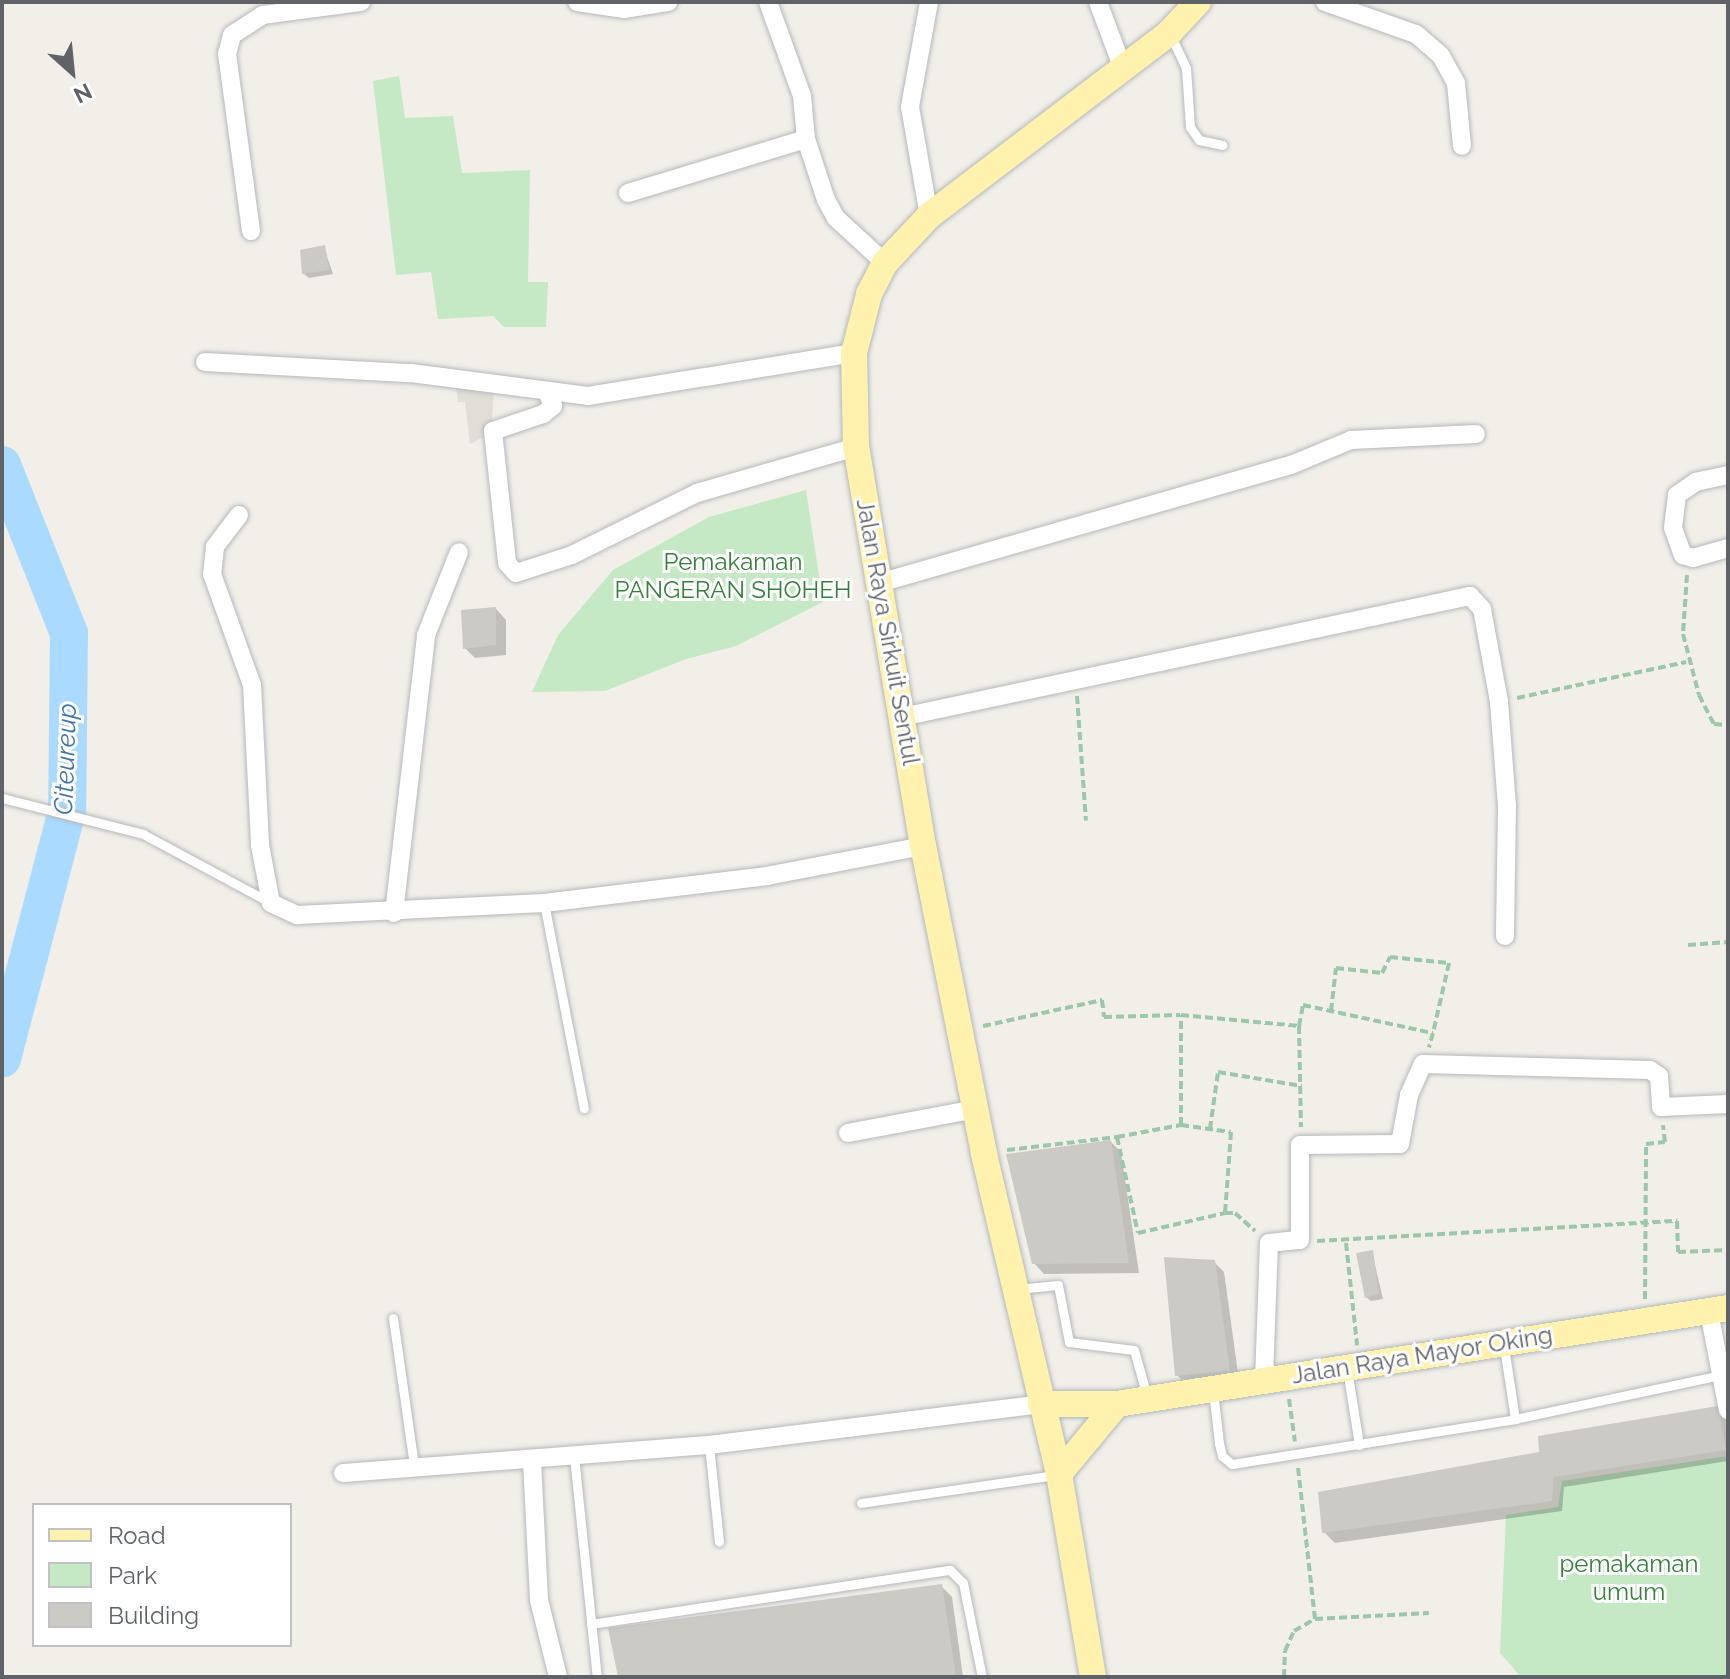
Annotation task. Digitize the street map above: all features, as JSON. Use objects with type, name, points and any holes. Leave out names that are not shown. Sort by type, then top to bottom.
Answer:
[{"type":"main road","name":"Jalan Raya Sirkuit Sentul","points":[[1093,1677],[1059,1474],[984,1153],[923,846],[856,447],[854,353],[869,294],[885,263],[929,216],[1169,33],[1198,2]]},
{"type":"main road","name":"Jalan Raya Mayor Oking","points":[[1041,1404],[1117,1404],[1718,1310]]},
{"type":"main road","points":[[1059,1474],[1117,1404]]},
{"type":"street","points":[[251,231],[227,54],[232,35],[263,15],[361,2]]},
{"type":"street","points":[[577,2],[624,9],[668,2]]},
{"type":"street","points":[[768,2],[802,96],[806,139],[836,218],[885,263]]},
{"type":"street","points":[[929,2],[910,107],[929,216]]},
{"type":"street","points":[[1098,2],[1123,69]]},
{"type":"street","points":[[1325,2],[1416,34],[1441,56],[1456,83],[1462,146]]},
{"type":"street","points":[[628,193],[806,139]]},
{"type":"street","points":[[205,362],[411,373],[548,394],[588,396],[854,353]]},
{"type":"street","points":[[548,394],[553,406],[543,414],[493,431],[507,563],[516,573],[572,555],[697,493],[856,447]]},
{"type":"street","points":[[879,583],[1291,465],[1351,440],[1476,434]]},
{"type":"street","points":[[1728,475],[1696,482],[1677,495],[1673,528],[1683,555],[1693,558],[1728,548]]},
{"type":"street","points":[[239,515],[215,547],[212,574],[252,685],[260,845],[271,903],[297,915],[394,913],[544,903],[767,876],[923,846]]},
{"type":"street","points":[[394,913],[426,635],[459,552]]},
{"type":"street","points":[[902,717],[1470,596],[1482,609],[1499,702],[1507,805],[1505,936]]},
{"type":"street","points":[[1275,1377],[1269,1243],[1300,1240],[1300,1145],[1400,1144],[1409,1095],[1423,1064],[1650,1070],[1659,1076],[1661,1107],[1728,1104]]},
{"type":"street","points":[[848,1133],[976,1109]]},
{"type":"street","points":[[1718,1310],[1720,1375],[1728,1410]]},
{"type":"street","points":[[343,1473],[709,1445],[1041,1404]]},
{"type":"street","points":[[526,1461],[528,1600],[547,1677]]},
{"type":"street","points":[[526,1461],[539,1600],[558,1677]]},
{"type":"lane","points":[[1169,33],[1187,74],[1190,127],[1199,140],[1222,145]]},
{"type":"lane","points":[[3,798],[143,834],[271,903]]},
{"type":"lane","points":[[544,903],[584,1108]]},
{"type":"lane","points":[[1014,1289],[1052,1283],[1062,1288],[1069,1342],[1134,1350],[1147,1399]]},
{"type":"lane","points":[[393,1318],[414,1466]]},
{"type":"lane","points":[[1503,1342],[1515,1419]]},
{"type":"lane","points":[[1353,1365],[1359,1445]]},
{"type":"lane","points":[[1213,1387],[1226,1461],[1296,1455],[1515,1419],[1720,1375]]},
{"type":"lane","points":[[709,1445],[719,1541]]},
{"type":"lane","points":[[574,1456],[597,1677]]},
{"type":"lane","points":[[861,1503],[1059,1474]]},
{"type":"lane","points":[[591,1624],[950,1570],[963,1583],[982,1677]]},
{"type":"path","points":[[1683,555],[1688,572],[1683,634],[1707,716],[1714,724],[1728,725]]},
{"type":"path","points":[[1499,702],[1686,662]]},
{"type":"path","points":[[1074,678],[1086,821]]},
{"type":"path","points":[[1688,945],[1728,942]]},
{"type":"path","points":[[1331,1011],[1336,968],[1382,973],[1390,957],[1449,963],[1423,1064]]},
{"type":"path","points":[[961,1031],[1102,1000],[1104,1017],[1181,1015],[1299,1026]]},
{"type":"path","points":[[1300,1145],[1302,1086],[1299,1026],[1303,1005],[1433,1033]]},
{"type":"path","points":[[1181,1015],[1181,1125]]},
{"type":"path","points":[[1210,1129],[1218,1072],[1302,1086]]},
{"type":"path","points":[[1646,1321],[1646,1144],[1665,1142],[1661,1107]]},
{"type":"path","points":[[984,1153],[1117,1137],[1181,1125],[1231,1132],[1225,1213]]},
{"type":"path","points":[[1117,1137],[1138,1233],[1235,1213],[1269,1243]]},
{"type":"path","points":[[1300,1240],[1346,1242],[1677,1221],[1678,1252],[1728,1250]]},
{"type":"path","points":[[1346,1242],[1353,1365]]},
{"type":"path","points":[[1275,1377],[1296,1455],[1315,1619]]},
{"type":"path","points":[[1284,1677],[1285,1651],[1294,1631],[1315,1619],[1429,1613]]},
{"type":"shaded area","points":[[456,385],[494,390],[491,433],[470,444],[465,402],[458,402]]},
{"type":"green space","points":[[399,76],[405,118],[453,116],[462,173],[530,170],[528,282],[548,282],[546,327],[504,327],[493,316],[438,319],[431,272],[396,275],[373,81]]},
{"type":"green space","name":"Pemakaman PANGERAN SHOHEH","points":[[806,490],[823,602],[736,646],[686,659],[605,691],[532,692],[558,635],[613,570],[709,517]]},
{"type":"green space","name":"pemakaman umum","points":[[1728,1456],[1728,1677],[1521,1677],[1500,1653],[1506,1515],[1558,1507],[1562,1481]]},
{"type":"building","points":[[325,245],[329,270],[302,274],[300,250]]},
{"type":"building","points":[[496,607],[496,645],[463,649],[461,610]]},
{"type":"building","points":[[1111,1140],[1129,1263],[1032,1264],[1006,1154]]},
{"type":"building","points":[[1373,1250],[1379,1294],[1365,1298],[1356,1253]]},
{"type":"building","points":[[1164,1257],[1215,1260],[1230,1371],[1175,1376]]},
{"type":"building","points":[[1718,1406],[1726,1450],[1554,1477],[1552,1501],[1322,1533],[1318,1492],[1539,1452],[1538,1436]]},
{"type":"building","points":[[942,1584],[956,1677],[618,1677],[608,1628]]},
{"type":"waterway","name":"Citeureup","points":[[2,465],[69,633],[67,811],[2,1059]]}]
